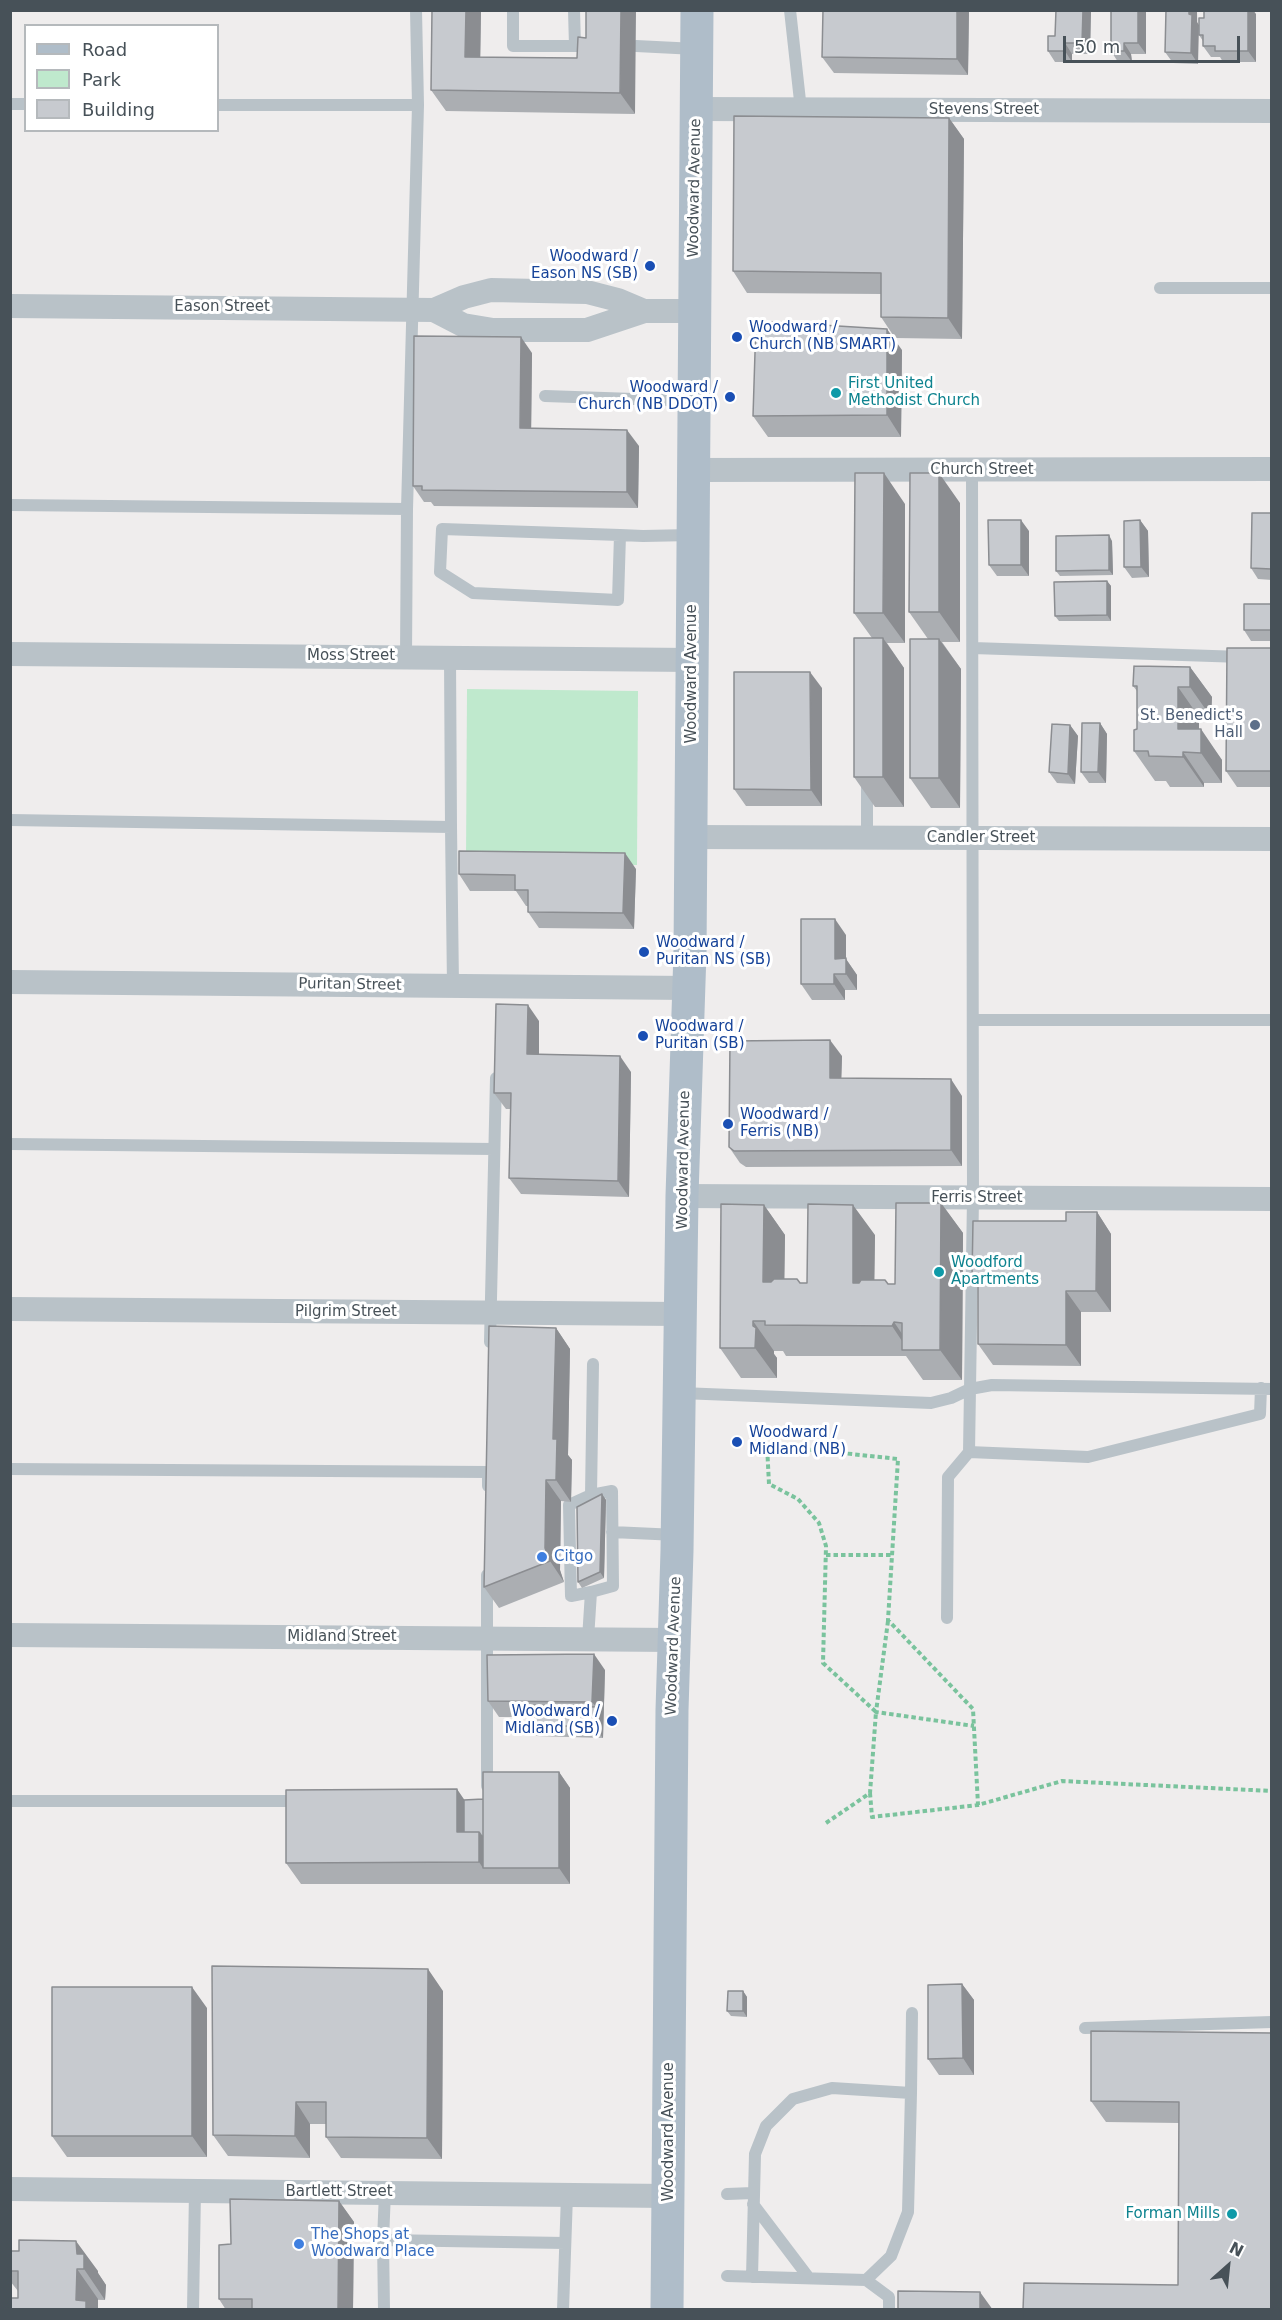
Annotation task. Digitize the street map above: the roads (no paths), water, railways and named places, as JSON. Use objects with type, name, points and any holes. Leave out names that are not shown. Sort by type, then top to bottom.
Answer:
[{"type":"main road","name":"Woodward Avenue","points":[[667,2310],[672,1710],[678,1535],[682,1196],[690,837],[697,10]]},
{"type":"street","name":"Stevens Street","points":[[696,109],[1272,111]]},
{"type":"street","name":"Eason Street","points":[[10,306],[424,309],[491,290],[587,292],[618,300],[644,311]]},
{"type":"street","name":"Eason Street","points":[[424,309],[463,325],[493,330],[587,330],[644,311],[694,311]]},
{"type":"street","name":"Church Street","points":[[693,470],[867,476],[972,470],[1272,470]]},
{"type":"street","name":"Moss Street","points":[[10,654],[692,660]]},
{"type":"street","name":"Candler Street","points":[[690,837],[1272,839]]},
{"type":"street","name":"Puritan Street","points":[[10,982],[453,986],[498,992],[688,988]]},
{"type":"street","name":"Ferris Street","points":[[682,1196],[1272,1199]]},
{"type":"street","name":"Pilgrim Street","points":[[10,1309],[681,1314]]},
{"type":"street","name":"Midland Street","points":[[10,1635],[674,1640]]},
{"type":"street","name":"Bartlett Street","points":[[10,2189],[668,2196]]},
{"type":"lane","points":[[406,657],[407,509],[424,309],[416,10]]},
{"type":"lane","points":[[513,10],[513,45],[601,46]]},
{"type":"lane","points":[[574,10],[575,46]]},
{"type":"lane","points":[[790,10],[801,110]]},
{"type":"lane","points":[[636,46],[697,49]]},
{"type":"lane","points":[[219,105],[418,105]]},
{"type":"lane","points":[[1160,288],[1272,288]]},
{"type":"lane","points":[[545,396],[694,401]]},
{"type":"lane","points":[[947,1618],[948,1477],[969,1452],[973,1198],[972,470]]},
{"type":"lane","points":[[10,505],[407,509]]},
{"type":"lane","points":[[620,535],[618,600],[473,593],[440,572],[442,529],[693,535]]},
{"type":"lane","points":[[973,648],[1272,658]]},
{"type":"lane","points":[[450,657],[453,986]]},
{"type":"lane","points":[[867,767],[867,838]]},
{"type":"lane","points":[[10,820],[452,827]]},
{"type":"lane","points":[[973,1020],[1272,1020]]},
{"type":"lane","points":[[490,1359],[496,1068]]},
{"type":"lane","points":[[10,1144],[494,1149]]},
{"type":"lane","points":[[591,1495],[593,1364]]},
{"type":"lane","points":[[680,1393],[931,1403],[992,1384],[1266,1388],[1266,1414],[1088,1457],[969,1452]]},
{"type":"lane","points":[[10,1469],[488,1467],[488,1496]]},
{"type":"lane","points":[[612,1491],[609,1518],[612,1532],[609,1549],[613,1586],[571,1596],[576,1561],[575,1533],[569,1505],[591,1495],[612,1491]]},
{"type":"lane","points":[[612,1532],[678,1535]]},
{"type":"lane","points":[[487,1568],[487,1801]]},
{"type":"lane","points":[[588,1639],[591,1592]]},
{"type":"lane","points":[[10,1801],[308,1801]]},
{"type":"lane","points":[[866,2280],[891,2256],[908,2212],[912,2013]]},
{"type":"lane","points":[[1085,2028],[1272,2022]]},
{"type":"lane","points":[[752,2277],[755,2154],[766,2126],[793,2099],[832,2088],[911,2093]]},
{"type":"lane","points":[[193,2310],[195,2191]]},
{"type":"lane","points":[[384,2310],[383,2240],[386,2192]]},
{"type":"lane","points":[[727,2194],[753,2199],[808,2278]]},
{"type":"lane","points":[[563,2310],[567,2195]]},
{"type":"lane","points":[[383,2240],[566,2243]]},
{"type":"lane","points":[[727,2276],[866,2280],[889,2297],[889,2310]]},
{"type":"place","name":"Woodward / Eason NS (SB)","points":[[650,266]]},
{"type":"place","name":"Woodward / Church (NB SMART)","points":[[737,337]]},
{"type":"place","name":"First United Methodist Church","points":[[836,393]]},
{"type":"place","name":"Woodward / Church (NB DDOT)","points":[[730,397]]},
{"type":"place","name":"St. Benedict's Hall","points":[[1255,725]]},
{"type":"place","name":"Woodward / Puritan NS (SB)","points":[[644,952]]},
{"type":"place","name":"Woodward / Puritan (SB)","points":[[643,1036]]},
{"type":"place","name":"Woodward / Ferris (NB)","points":[[728,1124]]},
{"type":"place","name":"Woodford Apartments","points":[[939,1272]]},
{"type":"place","name":"Woodward / Midland (NB)","points":[[737,1442]]},
{"type":"place","name":"Citgo","points":[[542,1557]]},
{"type":"place","name":"Woodward / Midland (SB)","points":[[612,1721]]},
{"type":"place","name":"Forman Mills","points":[[1232,2214]]},
{"type":"place","name":"The Shops at Woodward Place","points":[[299,2244]]}]
